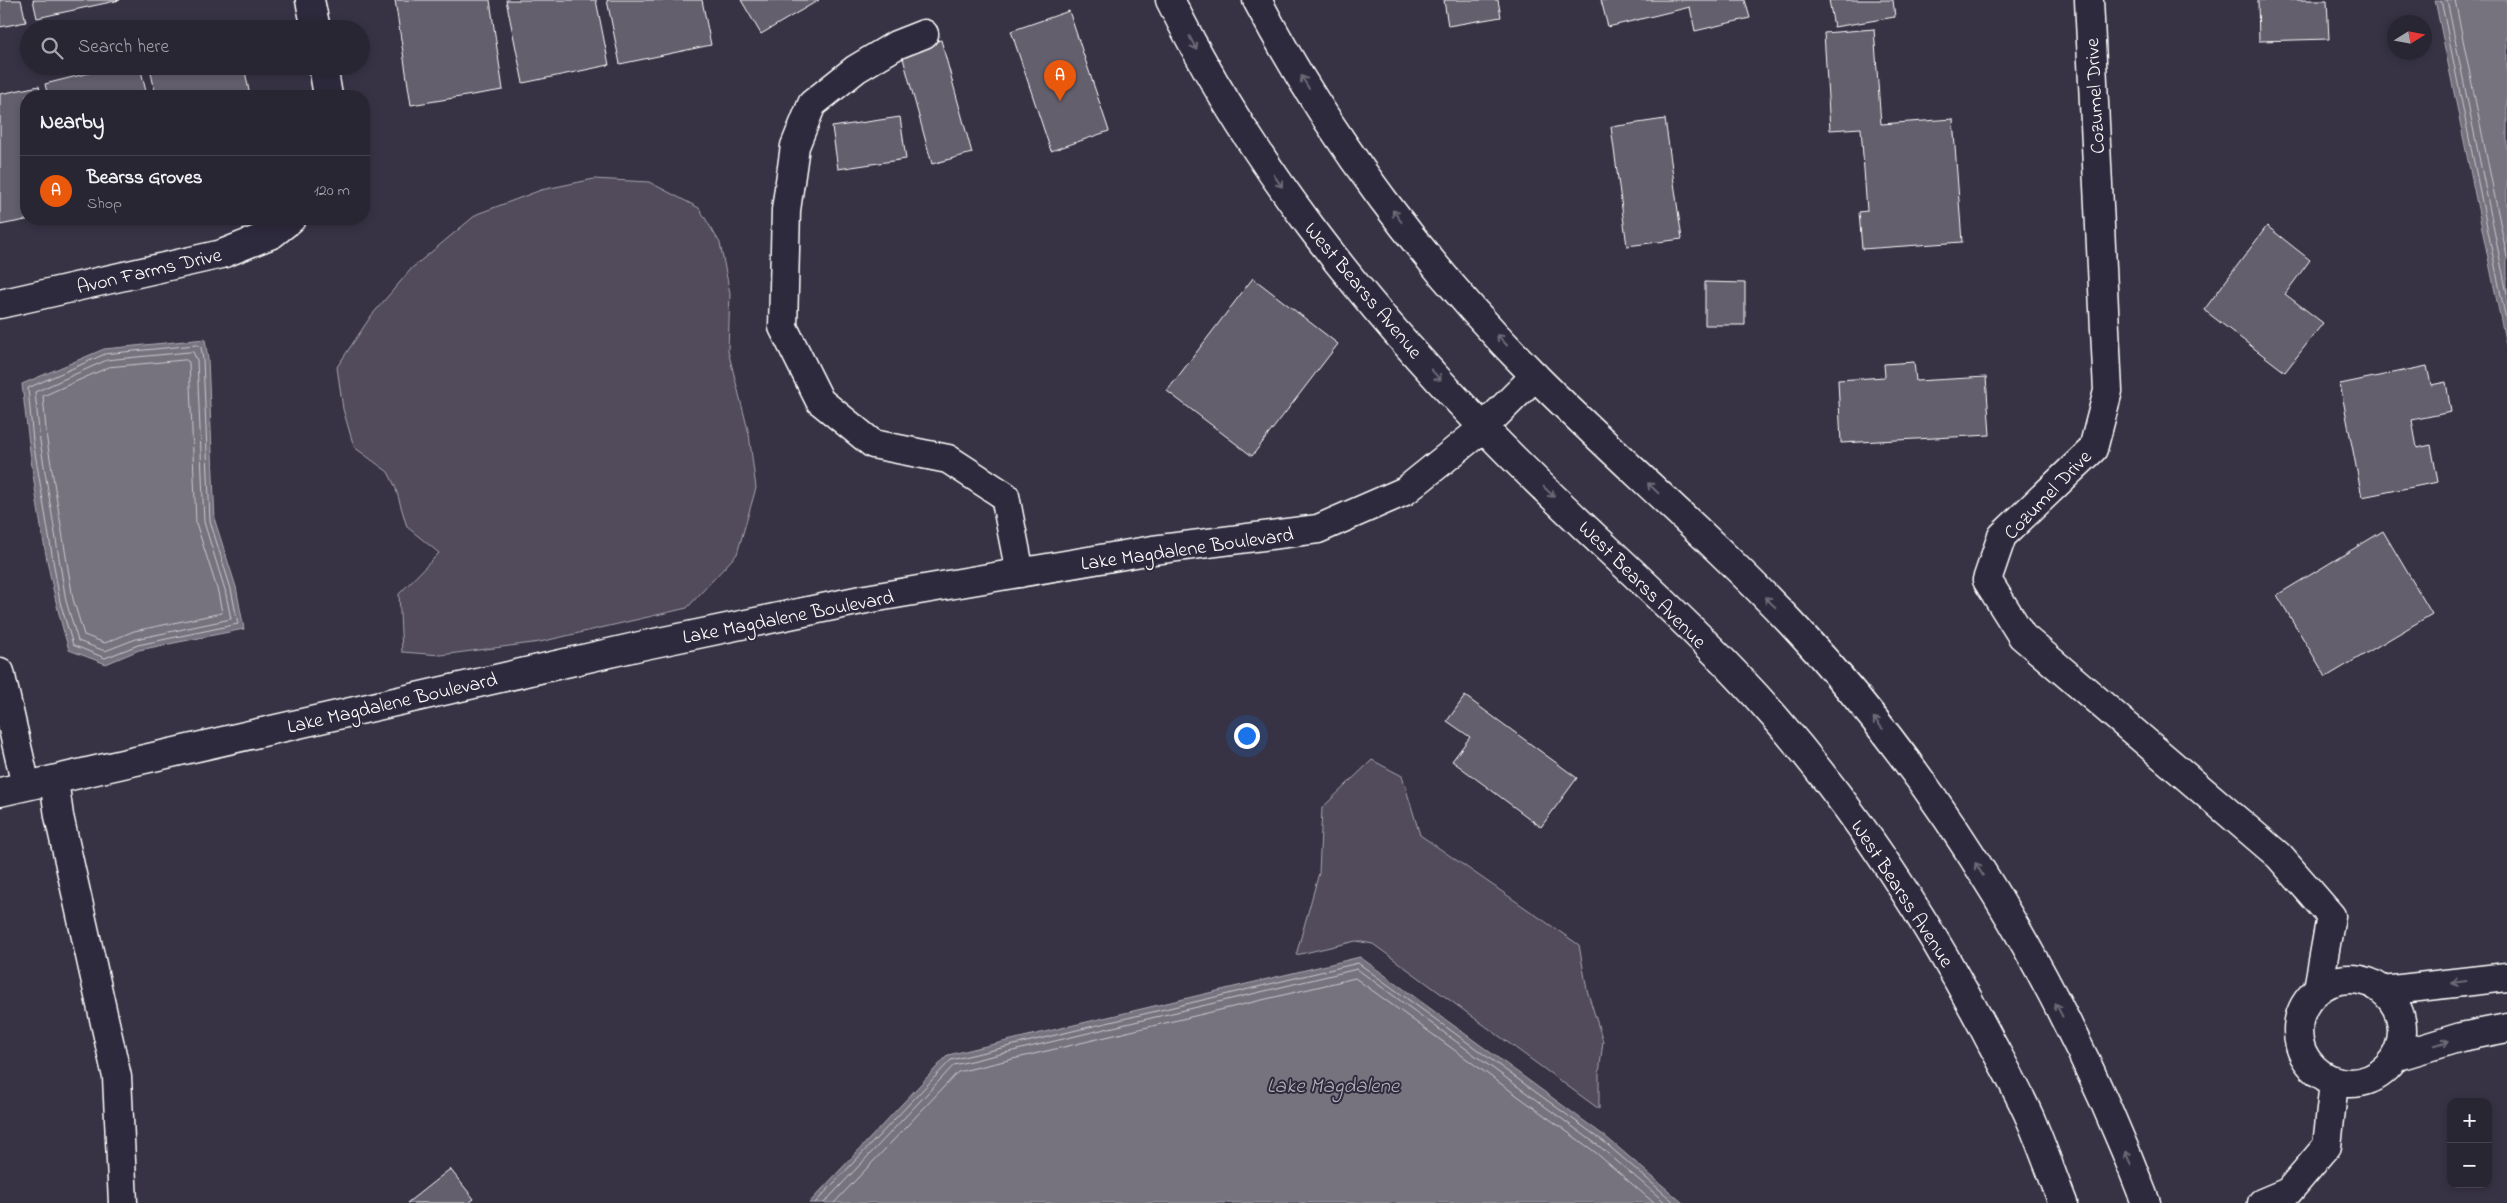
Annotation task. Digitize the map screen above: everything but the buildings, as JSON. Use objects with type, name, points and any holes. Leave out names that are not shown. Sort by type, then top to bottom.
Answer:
[{"type":"street","points":[[310,0],[314,20]]},
{"type":"street","name":"West Bearss Avenue","points":[[1170,0],[1207,69],[1250,140],[1318,238],[1371,303],[1483,428],[1676,614],[1772,714],[1822,774],[1888,868],[1955,971],[2029,1116],[2063,1203]]},
{"type":"street","points":[[1257,0],[1313,96],[1359,165],[1408,231],[1471,308],[1535,376],[1792,623],[1891,740],[1970,853],[2016,929],[2101,1095],[2146,1203]]},
{"type":"street","name":"Cozumel Drive","points":[[2089,0],[2108,391],[2093,449],[2002,536],[1987,580],[2022,636],[2279,856],[2331,916],[2318,989]]},
{"type":"street","points":[[924,34],[896,45],[856,69],[812,104],[795,146],[786,210],[783,327],[820,401],[873,444],[948,459],[1004,496],[1020,573]]},
{"type":"street","points":[[324,75],[327,90]]},
{"type":"street","name":"Avon Farms Drive","points":[[0,304],[222,254],[272,234],[283,225]]},
{"type":"street","name":"Lake Magdalene Boulevard","points":[[13,789],[640,646],[866,599],[1153,550],[1318,529],[1405,491],[1483,428],[1535,376]]},
{"type":"street","points":[[0,672],[13,789]]},
{"type":"street","points":[[54,780],[60,816],[117,1077],[124,1203]]},
{"type":"street","points":[[2383,991],[2507,977]]},
{"type":"street","points":[[2348,979],[2368,982],[2383,991],[2396,1007],[2401,1021],[2402,1039],[2396,1057],[2383,1072],[2361,1083],[2334,1082],[2318,1074],[2306,1061],[2297,1036],[2301,1011],[2318,989],[2338,980],[2348,979]]},
{"type":"street","points":[[2396,1057],[2461,1037],[2507,1028]]},
{"type":"street","points":[[2262,1203],[2288,1192],[2327,1146],[2334,1082]]},
{"type":"shaded area","points":[[594,179],[649,182],[699,208],[720,243],[730,293],[728,351],[749,434],[756,488],[737,554],[687,608],[540,642],[441,655],[402,652],[399,594],[439,553],[407,527],[395,486],[388,472],[354,447],[343,409],[337,367],[371,316],[412,268],[477,214],[541,190]]},
{"type":"shaded area","points":[[1372,760],[1402,776],[1420,835],[1579,945],[1587,990],[1603,1041],[1599,1074],[1599,1109],[1373,944],[1356,941],[1296,955],[1319,873],[1322,808]]},
{"type":"water","points":[[2435,0],[2507,0],[2507,350]]},
{"type":"water","points":[[205,339],[208,359],[215,521],[236,587],[244,629],[139,650],[106,664],[69,650],[45,551],[34,484],[22,384],[104,349]]},
{"type":"water","name":"Lake Magdalene","points":[[1360,957],[1606,1137],[1683,1203],[809,1203],[948,1055]]},
{"type":"place","name":"Bearss Groves","points":[[1060,101]]}]
